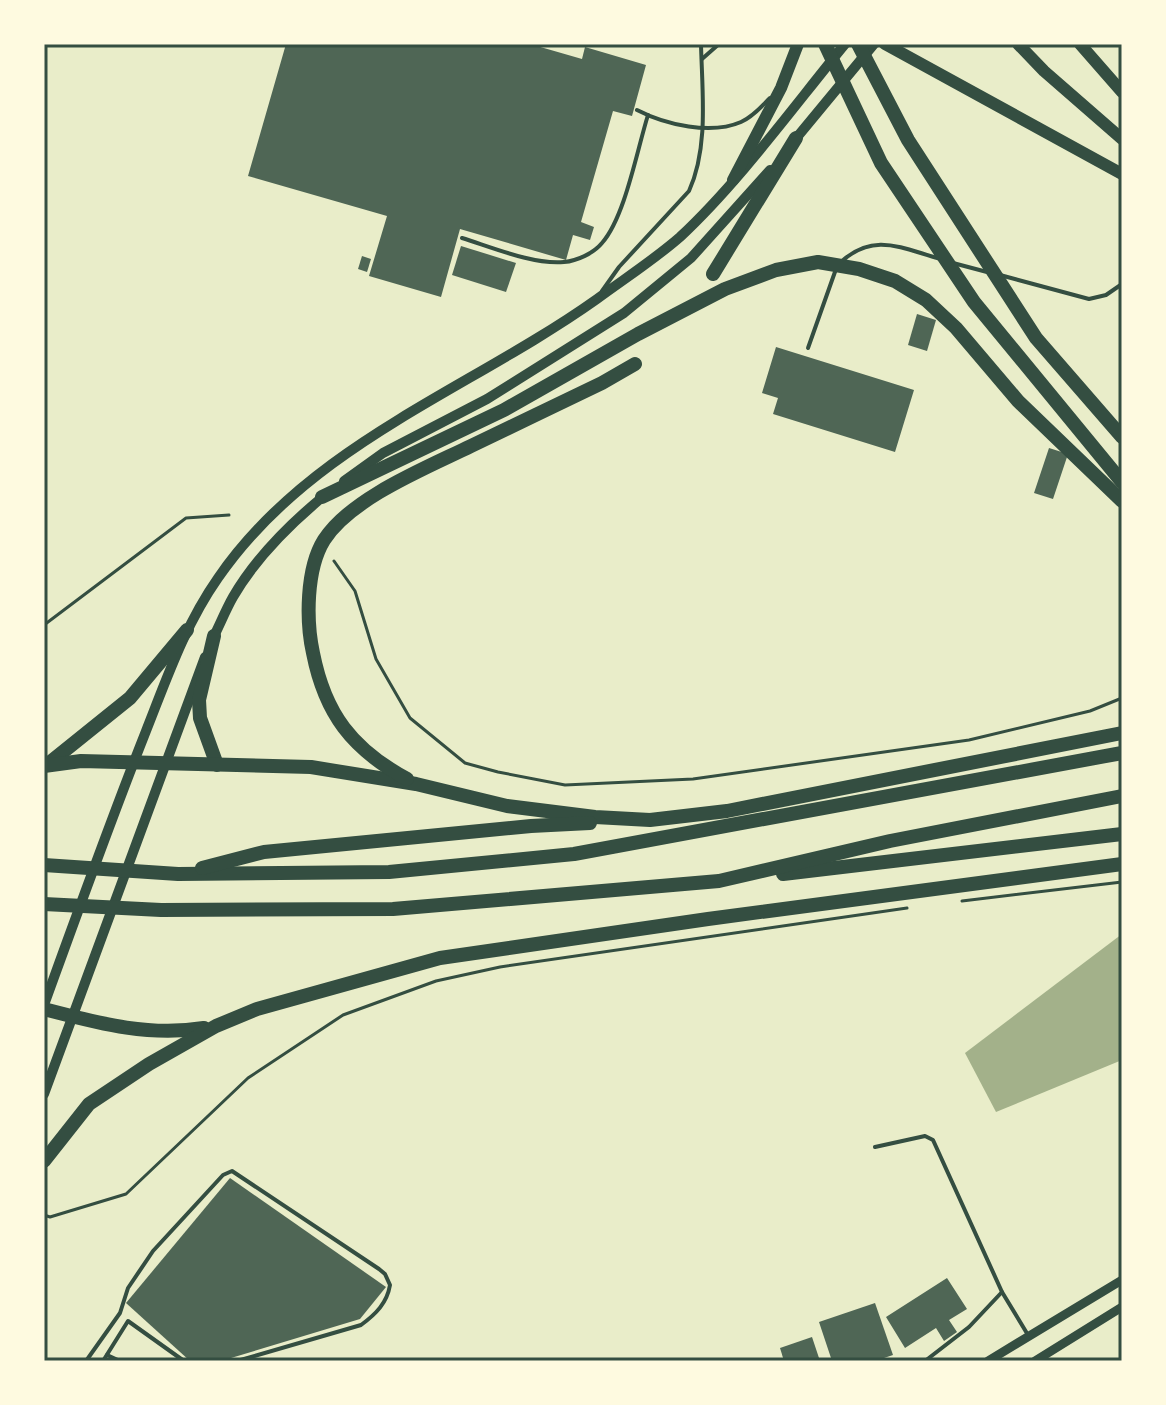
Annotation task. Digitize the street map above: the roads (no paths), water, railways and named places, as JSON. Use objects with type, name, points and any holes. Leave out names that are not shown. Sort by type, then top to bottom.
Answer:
[{"type":"highway","points":[[733,180],[781,88],[798,44]]},
{"type":"highway","points":[[825,44],[881,163],[957,278],[1122,482]]},
{"type":"highway","points":[[858,44],[908,140],[1036,338],[1122,437]]},
{"type":"highway","points":[[885,44],[1122,174]]},
{"type":"highway","points":[[1018,44],[1122,139]]},
{"type":"highway","points":[[1080,44],[1122,92]]},
{"type":"highway","points":[[713,274],[796,138]]},
{"type":"highway","points":[[322,497],[504,410],[725,289],[776,270],[818,262],[859,269],[895,281],[926,300],[956,328],[1018,401],[1122,501]]},
{"type":"highway","points":[[416,784],[383,766],[360,747],[335,716],[319,683],[310,640],[308,607],[312,576],[323,542],[339,522],[385,488],[635,364]]},
{"type":"highway","points":[[46,765],[130,698],[187,630]]},
{"type":"highway","points":[[214,636],[199,700],[200,718],[217,765]]},
{"type":"highway","points":[[178,874],[264,852],[727,811],[1122,733]]},
{"type":"highway","points":[[44,865],[178,874],[389,872],[574,854],[1122,753]]},
{"type":"highway","points":[[46,765],[81,761],[311,767],[416,784],[507,806],[650,820]]},
{"type":"highway","points":[[719,881],[890,841],[1122,796]]},
{"type":"highway","points":[[44,904],[161,910],[393,909],[719,881],[1122,834]]},
{"type":"highway","points":[[44,1161],[89,1104],[149,1064],[216,1026],[257,1009],[440,958],[1122,864]]},
{"type":"highway","points":[[44,1007],[105,1026],[147,1031],[179,1032],[216,1026]]},
{"type":"main road","points":[[44,1007],[134,762],[187,630],[218,577],[299,487],[363,441],[531,343],[679,237],[733,180],[845,44]]},
{"type":"main road","points":[[44,1094],[199,669],[233,596],[257,564],[322,497],[383,453],[487,399],[624,313],[691,258],[754,189],[874,44]]},
{"type":"street","points":[[988,1361],[1122,1280]]},
{"type":"street","points":[[1035,1361],[1122,1307]]},
{"type":"lane","points":[[596,299],[619,267],[689,191],[695,178],[702,129],[700,44]]},
{"type":"lane","points":[[702,59],[719,44]]},
{"type":"lane","points":[[637,110],[702,129],[729,126],[744,121],[781,88]]},
{"type":"lane","points":[[462,238],[540,261],[565,262],[591,252],[601,245],[618,214],[648,115]]},
{"type":"lane","points":[[808,348],[835,270],[857,249],[871,244],[886,244],[1089,299],[1106,295],[1122,284]]},
{"type":"lane","points":[[875,1147],[925,1136],[933,1140],[1002,1292],[1028,1335]]},
{"type":"lane","points":[[86,1361],[120,1313],[128,1288],[153,1251],[223,1175],[232,1171],[379,1269],[390,1285],[387,1298],[376,1313],[361,1325],[237,1361]]},
{"type":"lane","points":[[925,1361],[969,1327],[1002,1292]]},
{"type":"lane","points":[[120,1313],[184,1361]]},
{"type":"lane","points":[[103,1361],[128,1321]]},
{"type":"lane","points":[[107,1355],[120,1361]]}]
